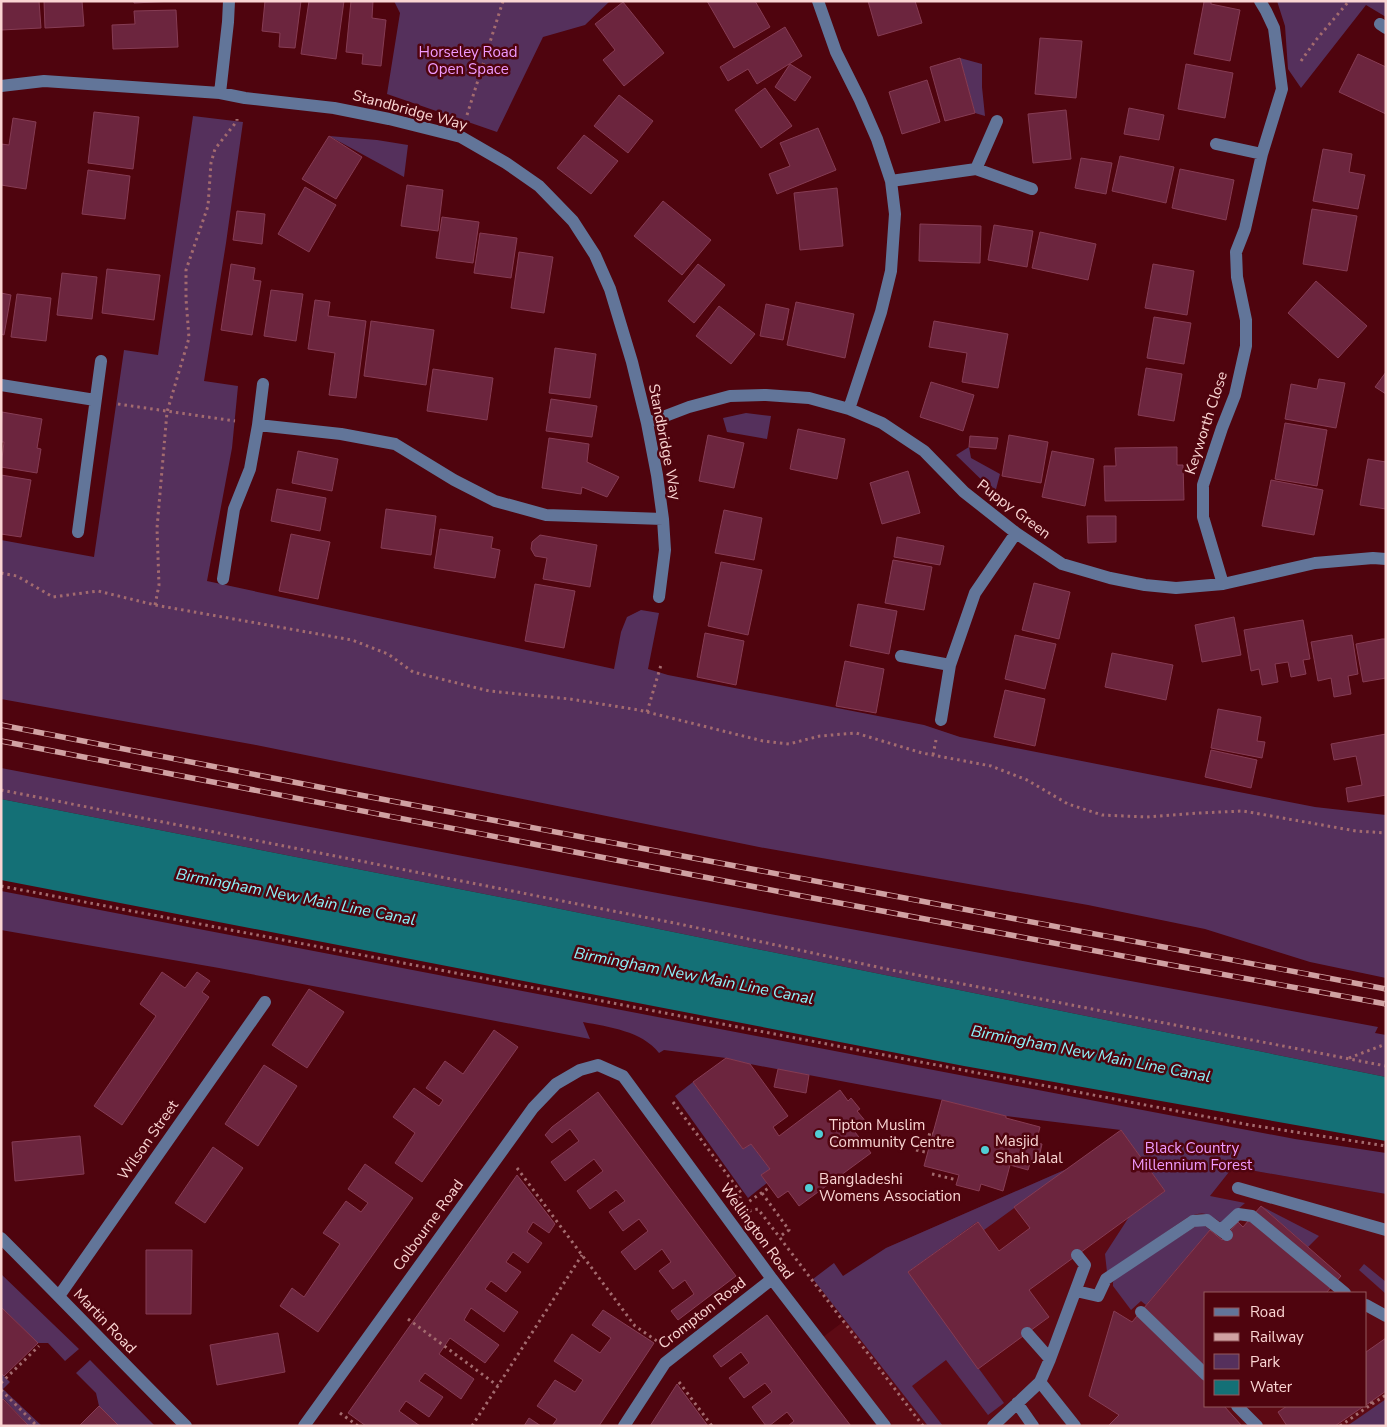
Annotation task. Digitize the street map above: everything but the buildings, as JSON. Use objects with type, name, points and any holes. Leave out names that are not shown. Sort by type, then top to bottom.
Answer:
[{"type":"street","points":[[220,93],[229,1]]},
{"type":"street","points":[[818,1],[836,52],[877,139],[891,181],[895,214],[891,271],[882,312],[849,409]]},
{"type":"street","name":"Keyworth Close","points":[[1223,584],[1203,517],[1203,485],[1235,395],[1246,346],[1246,320],[1237,277],[1236,252],[1245,229],[1262,154],[1282,89],[1274,28],[1260,1]]},
{"type":"street","name":"Standbridge Way","points":[[1,86],[44,81],[220,93],[334,108],[389,119],[460,137],[506,163],[539,186],[573,221],[594,255],[610,289],[632,362],[647,423],[663,519],[664,550],[659,597]]},
{"type":"street","points":[[976,169],[997,121]]},
{"type":"street","points":[[1216,144],[1262,154]]},
{"type":"street","points":[[891,181],[976,169],[1032,189]]},
{"type":"street","points":[[78,532],[101,361]]},
{"type":"street","points":[[223,579],[234,509],[250,469],[263,384]]},
{"type":"street","points":[[1,385],[95,400]]},
{"type":"street","name":"Puppy Green","points":[[647,423],[689,407],[730,396],[766,395],[809,398],[849,409],[882,423],[924,451],[964,492],[1016,533],[1062,564],[1110,578],[1145,585],[1176,588],[1223,584],[1315,563],[1372,558],[1386,559]]},
{"type":"street","points":[[258,424],[340,434],[395,444],[454,480],[495,501],[546,515],[663,519]]},
{"type":"street","points":[[941,720],[950,665],[975,594],[1016,533]]},
{"type":"street","points":[[901,656],[950,665]]},
{"type":"street","name":"Wilson Street","points":[[59,1296],[264,1002]]},
{"type":"street","name":"Colbourne Road","points":[[304,1426],[502,1148],[533,1108],[556,1084],[580,1070],[598,1066]]},
{"type":"street","name":"Wellington Road","points":[[598,1066],[623,1076],[772,1279],[885,1426]]},
{"type":"street","points":[[1238,1188],[1386,1230]]},
{"type":"street","points":[[1076,1291],[1098,1296],[1106,1279],[1193,1221],[1207,1220],[1224,1232],[1238,1214],[1252,1216],[1344,1292]]},
{"type":"street","name":"Martin Road","points":[[1,1238],[113,1354],[186,1426]]},
{"type":"street","points":[[993,1426],[1040,1382],[1085,1265],[1077,1255]]},
{"type":"street","name":"Crompton Road","points":[[624,1426],[665,1363],[772,1279]]},
{"type":"street","points":[[1367,1306],[1386,1316]]},
{"type":"street","points":[[1141,1312],[1204,1373]]},
{"type":"street","points":[[1027,1332],[1050,1358]]},
{"type":"street","points":[[1040,1382],[1075,1426]]},
{"type":"street","points":[[1017,1404],[1033,1426]]},
{"type":"street","points":[[1238,1407],[1257,1426]]},
{"type":"path","points":[[460,137],[503,1]]},
{"type":"path","points":[[1282,89],[1316,40],[1349,1]]},
{"type":"path","points":[[155,605],[159,585],[157,528],[167,412],[189,338],[186,270],[208,206],[211,163],[214,149],[237,121],[238,96]]},
{"type":"path","points":[[95,400],[258,424]]},
{"type":"path","points":[[1,573],[17,576],[53,597],[98,591],[155,605],[352,640],[388,654],[413,672],[489,691],[570,699],[647,712],[763,741],[789,744],[820,736],[856,733],[922,753],[991,766],[1027,780],[1068,804],[1102,815],[1146,817],[1243,811],[1356,831],[1386,833]]},
{"type":"path","points":[[647,712],[661,665]]},
{"type":"path","points":[[1,790],[674,923],[891,970],[1386,1066]]},
{"type":"path","points":[[1,886],[1250,1125],[1386,1146]]},
{"type":"path","points":[[1348,1058],[1386,1044]]},
{"type":"path","points":[[673,1102],[741,1193],[738,1203]]},
{"type":"path","points":[[916,1150],[925,1152],[930,1132],[933,1133]]},
{"type":"path","points":[[502,1148],[635,1326],[676,1354]]},
{"type":"path","points":[[932,1174],[957,1180]]},
{"type":"path","points":[[742,1207],[770,1187]]},
{"type":"path","points":[[762,1193],[788,1230],[779,1237]]},
{"type":"path","points":[[746,1212],[758,1209],[923,1426]]},
{"type":"path","points":[[472,1426],[582,1255]]},
{"type":"path","points":[[390,1306],[498,1386]]},
{"type":"path","points":[[1,1383],[39,1346]]},
{"type":"path","points":[[665,1363],[712,1426]]},
{"type":"path","points":[[1,1390],[37,1426]]},
{"type":"path","points":[[1367,1407],[1386,1395]]},
{"type":"path","points":[[1340,1426],[1366,1407]]},
{"type":"shaded area","points":[[1121,1130],[1210,1196],[1233,1167],[1386,1194],[1386,1426],[885,1426],[819,1340],[864,1306],[886,1248],[1069,1168]]},
{"type":"green space","name":"Horseley Road Open Space","points":[[394,1],[610,1],[585,25],[543,37],[497,132],[387,94],[400,13]]},
{"type":"green space","points":[[1277,1],[1386,1],[1386,17],[1366,5],[1301,88],[1288,69],[1285,26]]},
{"type":"green space","points":[[960,58],[982,64],[985,116],[975,113]]},
{"type":"green space","points":[[193,116],[243,122],[204,381],[238,386],[232,448],[207,581],[614,669],[621,632],[627,617],[641,610],[659,613],[648,669],[668,675],[924,725],[960,737],[1315,807],[1386,815],[1386,978],[1310,962],[1205,929],[1088,905],[759,847],[256,745],[1,699],[1,540],[94,557],[124,350],[158,355]]},
{"type":"green space","points":[[329,136],[408,145],[404,177]]},
{"type":"green space","points":[[746,413],[771,416],[767,439],[727,432],[723,418]]},
{"type":"green space","points":[[969,447],[971,458],[1000,474],[995,493],[956,455]]},
{"type":"green space","points":[[1,768],[652,892],[1378,1027],[1375,1033],[1386,1035],[1386,1077],[536,904],[1,799]]},
{"type":"green space","name":"Black Country Millennium Forest","points":[[1,891],[1295,1139],[1386,1153],[1386,1194],[1233,1167],[1210,1196],[1245,1203],[1222,1223],[1203,1213],[1188,1217],[1107,1272],[1105,1254],[1129,1217],[1165,1191],[1121,1130],[1006,1116],[942,1100],[726,1058],[664,1050],[659,1053],[644,1040],[634,1035],[614,1028],[583,1022],[590,1039],[219,968],[1,930]]},
{"type":"green space","points":[[693,1082],[743,1149],[751,1144],[770,1169],[761,1175],[767,1183],[748,1198],[675,1096]]},
{"type":"green space","points":[[1069,1168],[984,1230],[977,1222],[908,1272],[1004,1403],[988,1415],[946,1360],[912,1386],[943,1426],[928,1426],[813,1279],[834,1263],[843,1276],[886,1248]]},
{"type":"green space","points":[[1261,1206],[1319,1236],[1308,1247]]},
{"type":"green space","points":[[1201,1223],[1210,1230],[1146,1305],[1141,1301],[1131,1310],[1113,1286],[1116,1278]]},
{"type":"green space","points":[[1364,1264],[1386,1282],[1386,1294],[1359,1270]]},
{"type":"green space","points":[[1,1274],[79,1349],[65,1361],[48,1343],[38,1343],[1,1307]]},
{"type":"green space","points":[[90,1360],[155,1426],[119,1426],[99,1406],[96,1393],[76,1373]]},
{"type":"green space","points":[[1,1373],[10,1382],[3,1389],[42,1426],[29,1426],[4,1399],[1,1401]]},
{"type":"green space","points":[[1386,1399],[1386,1423],[1382,1426],[1347,1426]]},
{"type":"water","name":"Birmingham New Main Line Canal","points":[[1,799],[536,904],[1386,1077],[1386,1141],[964,1066],[1,880]]},
{"type":"railway","points":[[1,725],[360,795],[1386,989]]},
{"type":"railway","points":[[1,741],[802,896],[1386,1004]]},
{"type":"place","name":"Tipton Muslim Community Centre","points":[[819,1134]]},
{"type":"place","name":"Masjid Shah Jalal","points":[[985,1150]]},
{"type":"place","name":"Bangladeshi Womens Association","points":[[809,1188]]}]
